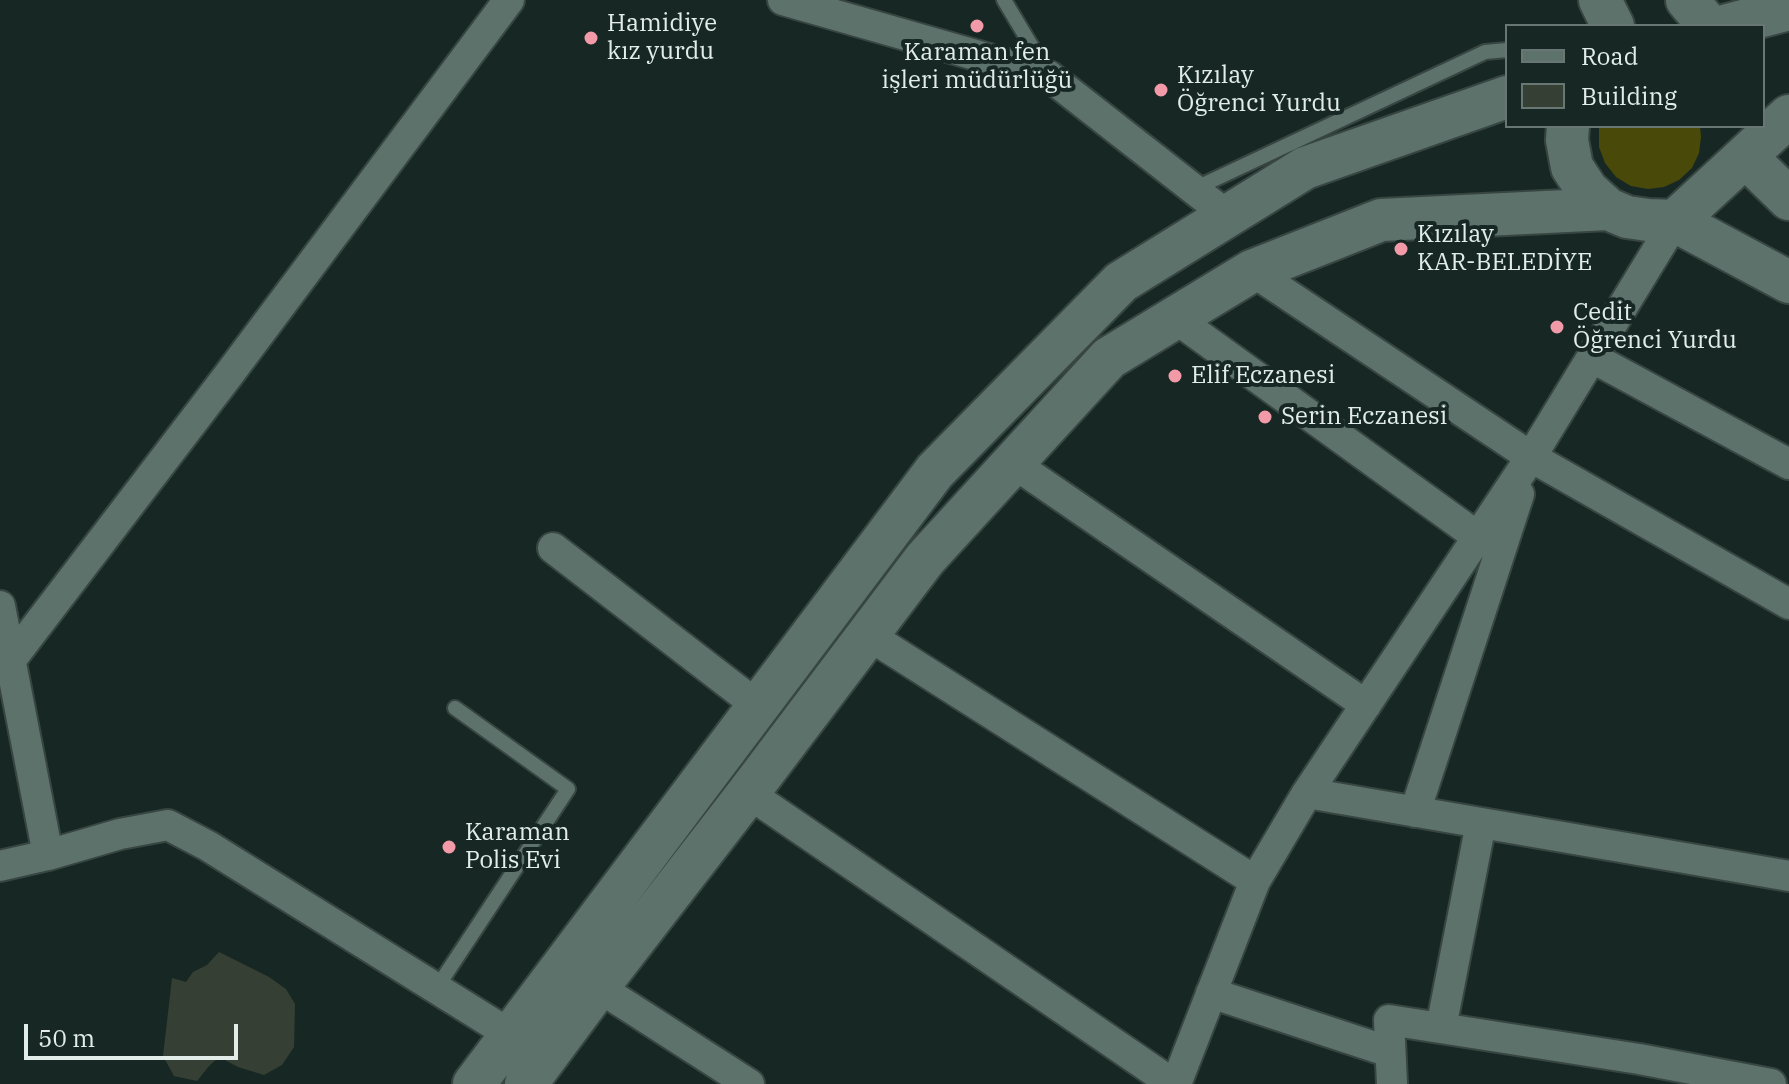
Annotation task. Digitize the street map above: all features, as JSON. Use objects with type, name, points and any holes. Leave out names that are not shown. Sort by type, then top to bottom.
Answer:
[{"type":"main road","points":[[1600,0],[1612,24]]},
{"type":"main road","points":[[1687,0],[1707,24]]},
{"type":"main road","points":[[1732,24],[1789,9]]},
{"type":"main road","points":[[474,1084],[935,471],[1121,282],[1305,168],[1505,98]]},
{"type":"main road","points":[[1675,221],[1736,152],[1789,116]]},
{"type":"main road","points":[[1568,128],[1572,167],[1587,190],[1608,209],[1627,217],[1675,221],[1789,282]]},
{"type":"main road","points":[[1736,152],[1789,199]]},
{"type":"main road","points":[[526,1084],[925,559],[1109,358],[1252,271],[1381,220],[1608,209]]},
{"type":"street","points":[[10,661],[509,0]]},
{"type":"street","points":[[783,0],[1049,76],[1228,216]]},
{"type":"street","points":[[748,793],[1175,1084],[1255,881],[1307,793],[1531,457],[1675,221]]},
{"type":"street","points":[[1252,271],[1531,457],[1789,604]]},
{"type":"street","points":[[1175,318],[1478,537]]},
{"type":"street","points":[[1593,358],[1789,464]]},
{"type":"street","points":[[1415,812],[1531,457]]},
{"type":"street","points":[[1013,463],[1366,705]]},
{"type":"street","points":[[553,548],[758,706]]},
{"type":"street","points":[[0,606],[48,855]]},
{"type":"street","points":[[868,635],[1255,881]]},
{"type":"street","points":[[1307,793],[1789,876]]},
{"type":"street","points":[[1441,1028],[1481,823]]},
{"type":"street","points":[[0,866],[120,834],[168,825],[208,846],[511,1035]]},
{"type":"street","points":[[598,987],[749,1084]]},
{"type":"street","points":[[1211,993],[1390,1052]]},
{"type":"street","points":[[1392,1084],[1389,1020],[1639,1059],[1771,1084]]},
{"type":"lane","points":[[1004,0],[1049,76]]},
{"type":"lane","points":[[1194,189],[1485,52],[1505,50]]},
{"type":"lane","points":[[436,989],[568,789],[455,708]]},
{"type":"shaded area","points":[[1599,128],[1700,128],[1699,153],[1692,168],[1679,180],[1664,187],[1648,189],[1631,186],[1616,177],[1605,163],[1599,147]]},
{"type":"building","points":[[219,952],[286,989],[295,1004],[294,1047],[282,1065],[264,1075],[219,1057],[197,1081],[174,1076],[163,1056],[172,978],[186,982],[193,972],[207,965]]},
{"type":"place","name":"Karaman fen işleri müdürlüğü","points":[[977,26]]},
{"type":"place","name":"Hamidiye kız yurdu","points":[[591,38]]},
{"type":"place","name":"Kızılay Öğrenci Yurdu","points":[[1161,90]]},
{"type":"place","name":"Kızılay KAR-BELEDİYE","points":[[1401,249]]},
{"type":"place","name":"Cedit Öğrenci Yurdu","points":[[1557,327]]},
{"type":"place","name":"Elif Eczanesi","points":[[1175,376]]},
{"type":"place","name":"Serin Eczanesi","points":[[1265,417]]},
{"type":"place","name":"Karaman Polis Evi","points":[[449,847]]}]
